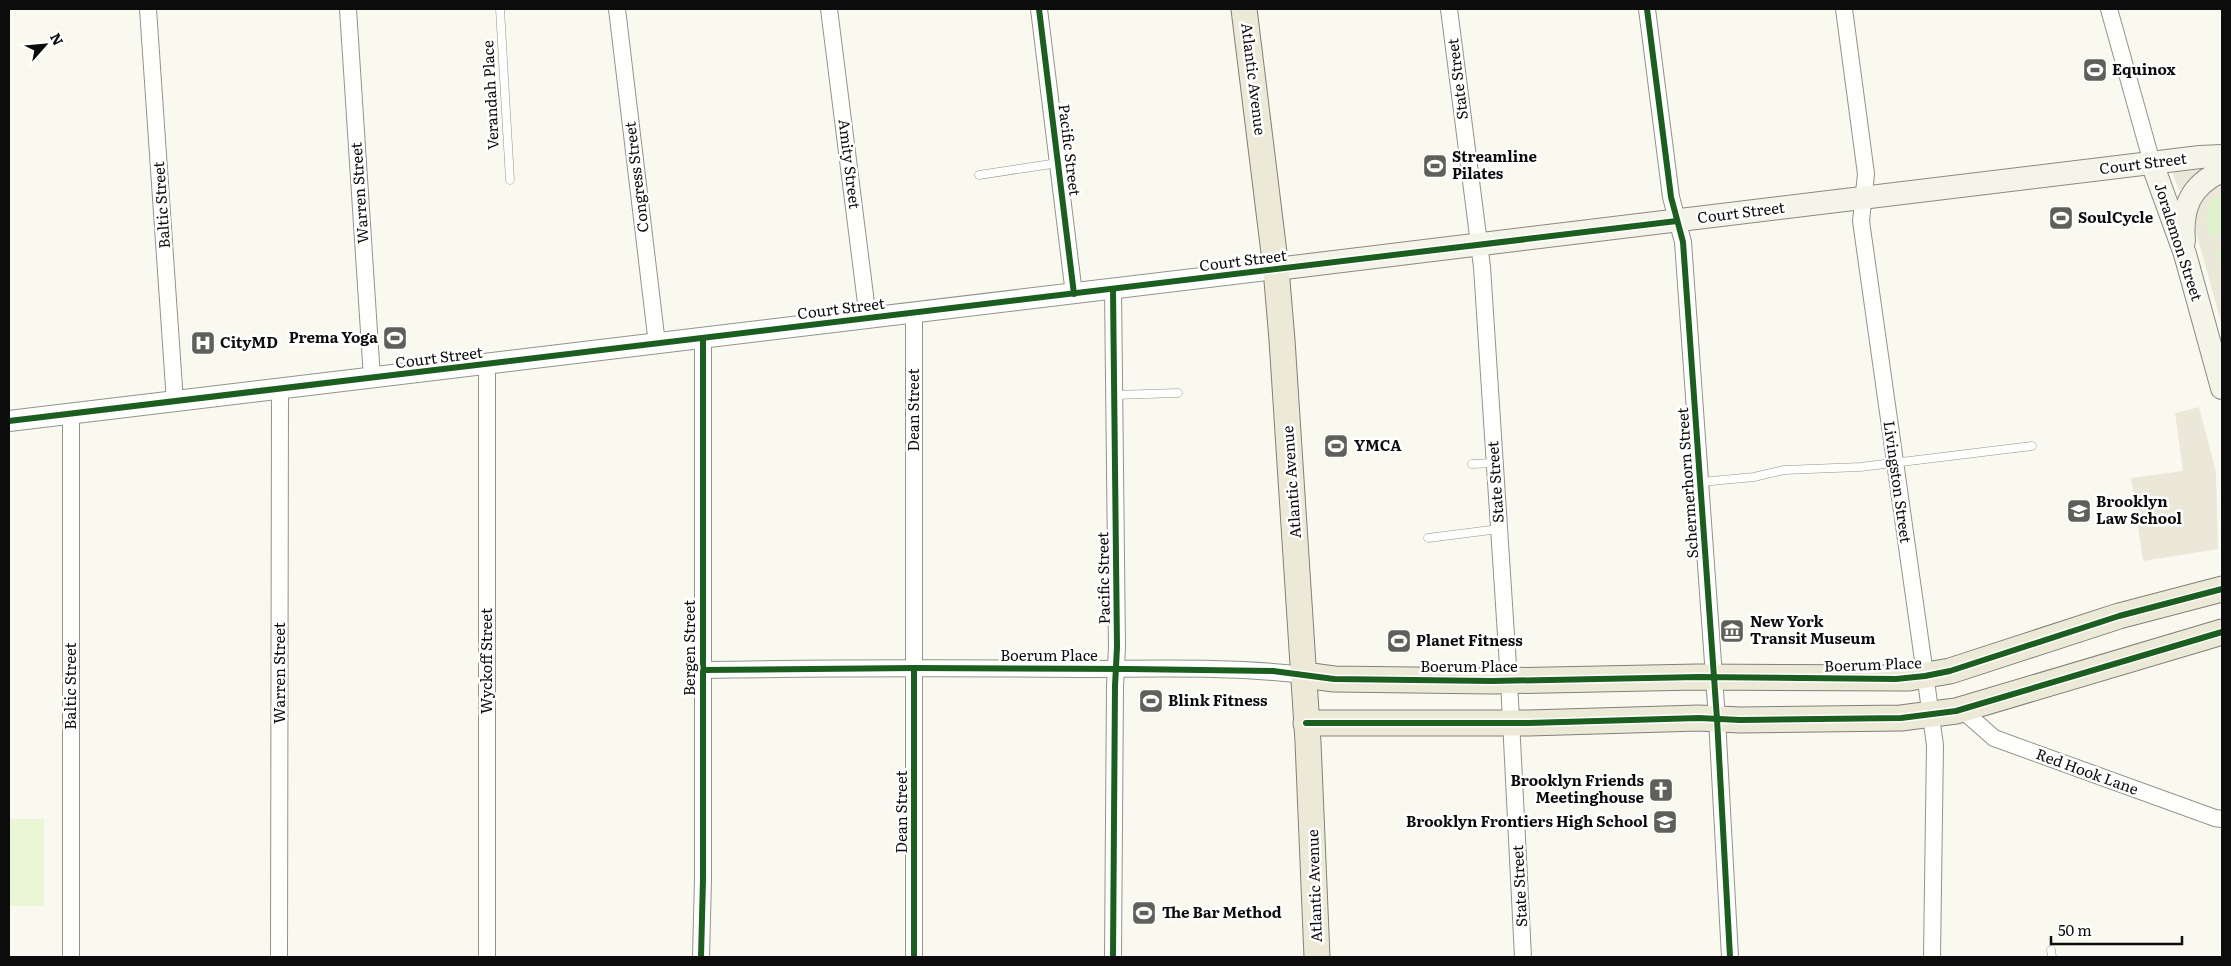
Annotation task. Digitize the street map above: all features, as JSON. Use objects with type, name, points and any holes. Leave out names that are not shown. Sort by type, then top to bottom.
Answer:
[{"type":"main road","name":"Atlantic Avenue","points":[[1244,9],[1276,269],[1292,472],[1304,675],[1317,957]]},
{"type":"main road","name":"Court Street","points":[[1276,269],[2222,156]]},
{"type":"main road","name":"Joralemon Street","points":[[2152,163],[2185,254],[2222,388]]},
{"type":"main road","points":[[2185,254],[2183,229],[2189,199],[2199,185],[2222,170]]},
{"type":"main road","name":"Boerum Place","points":[[1304,675],[1334,679],[1508,681],[1714,677],[1896,679],[1950,671],[2119,616],[2222,589]]},
{"type":"main road","points":[[1306,723],[1900,718],[1931,715],[1962,709],[2222,632]]},
{"type":"street","name":"Baltic Street","points":[[148,9],[175,402]]},
{"type":"street","name":"Warren Street","points":[[348,9],[372,378]]},
{"type":"street","name":"Congress Street","points":[[617,9],[657,344]]},
{"type":"street","name":"Amity Street","points":[[829,9],[868,319]]},
{"type":"street","name":"Pacific Street","points":[[1039,9],[1074,294]]},
{"type":"street","name":"State Street","points":[[1449,9],[1482,267],[1524,957]]},
{"type":"street","name":"Schermerhorn Street","points":[[1647,9],[1671,197],[1683,242],[1717,719],[1730,957]]},
{"type":"street","name":"Livingston Street","points":[[1844,9],[1866,174],[1861,221],[1935,745],[1932,957]]},
{"type":"street","name":"Joralemon Street","points":[[2109,9],[2152,163]]},
{"type":"street","name":"Court Street","points":[[9,422],[1276,269]]},
{"type":"street","name":"Pacific Street","points":[[1113,957],[1116,669],[1114,289]]},
{"type":"street","name":"Dean Street","points":[[914,313],[914,957]]},
{"type":"street","name":"Bergen Street","points":[[701,957],[703,878],[703,339]]},
{"type":"street","name":"Wyckoff Street","points":[[487,365],[487,957]]},
{"type":"street","name":"Warren Street","points":[[280,389],[280,957]]},
{"type":"street","name":"Baltic Street","points":[[71,414],[71,957]]},
{"type":"street","name":"Boerum Place","points":[[703,670],[1116,669],[1273,671],[1304,675]]},
{"type":"street","name":"Red Hook Lane","points":[[1962,709],[1994,738],[2222,819]]},
{"type":"lane","name":"Verandah Place","points":[[500,9],[510,180]]},
{"type":"lane","points":[[979,175],[1058,163]]},
{"type":"lane","points":[[1114,395],[1178,393]]},
{"type":"lane","points":[[1701,482],[1754,477],[1784,470],[1894,463],[2032,446]]},
{"type":"lane","points":[[1472,464],[1494,463]]},
{"type":"lane","points":[[1428,538],[1498,529]]},
{"type":"green space","points":[[2222,179],[2222,325],[2195,229]]},
{"type":"green space","points":[[9,819],[44,819],[44,906],[10,906]]},
{"type":"shaded area","points":[[2202,168],[2179,191],[2173,174],[2174,171]]},
{"type":"shaded area","points":[[2222,179],[2222,192],[2209,203],[2206,220],[2209,238],[2218,234],[2222,243],[2222,249],[2215,252],[2222,269],[2222,325],[2194,221],[2194,208]]},
{"type":"shaded area","points":[[2199,407],[2216,472],[2218,549],[2143,561],[2131,478],[2183,471],[2175,413]]},
{"type":"cycle path","points":[[1039,9],[1074,294]]},
{"type":"cycle path","points":[[1647,9],[1671,197],[1683,242],[1717,719],[1730,957]]},
{"type":"cycle path","points":[[9,421],[1677,221]]},
{"type":"cycle path","points":[[1113,289],[1117,647],[1113,957]]},
{"type":"cycle path","points":[[701,957],[703,879],[703,339]]},
{"type":"cycle path","points":[[703,670],[914,668],[1273,671],[1334,679],[1492,681],[1698,677],[1896,679],[1950,671],[2119,616],[2222,589]]},
{"type":"cycle path","points":[[1306,723],[1529,723],[1699,718],[1740,720],[1901,718],[1956,711],[2222,632]]},
{"type":"cycle path","points":[[914,668],[914,957]]},
{"type":"place","name":"Equinox","points":[[2095,70]]},
{"type":"place","name":"Streamline Pilates","points":[[1435,166]]},
{"type":"place","name":"SoulCycle","points":[[2061,218]]},
{"type":"place","name":"Prema Yoga","points":[[395,338]]},
{"type":"place","name":"CityMD","points":[[203,343]]},
{"type":"place","name":"YMCA","points":[[1336,446]]},
{"type":"place","name":"Brooklyn Law School","points":[[2079,511]]},
{"type":"place","name":"New York Transit Museum","points":[[1732,631]]},
{"type":"place","name":"Planet Fitness","points":[[1399,641]]},
{"type":"place","name":"Blink Fitness","points":[[1151,701]]},
{"type":"place","name":"Brooklyn Friends Meetinghouse","points":[[1661,790]]},
{"type":"place","name":"Brooklyn Frontiers High School","points":[[1665,822]]},
{"type":"place","name":"The Bar Method","points":[[1144,913]]}]
